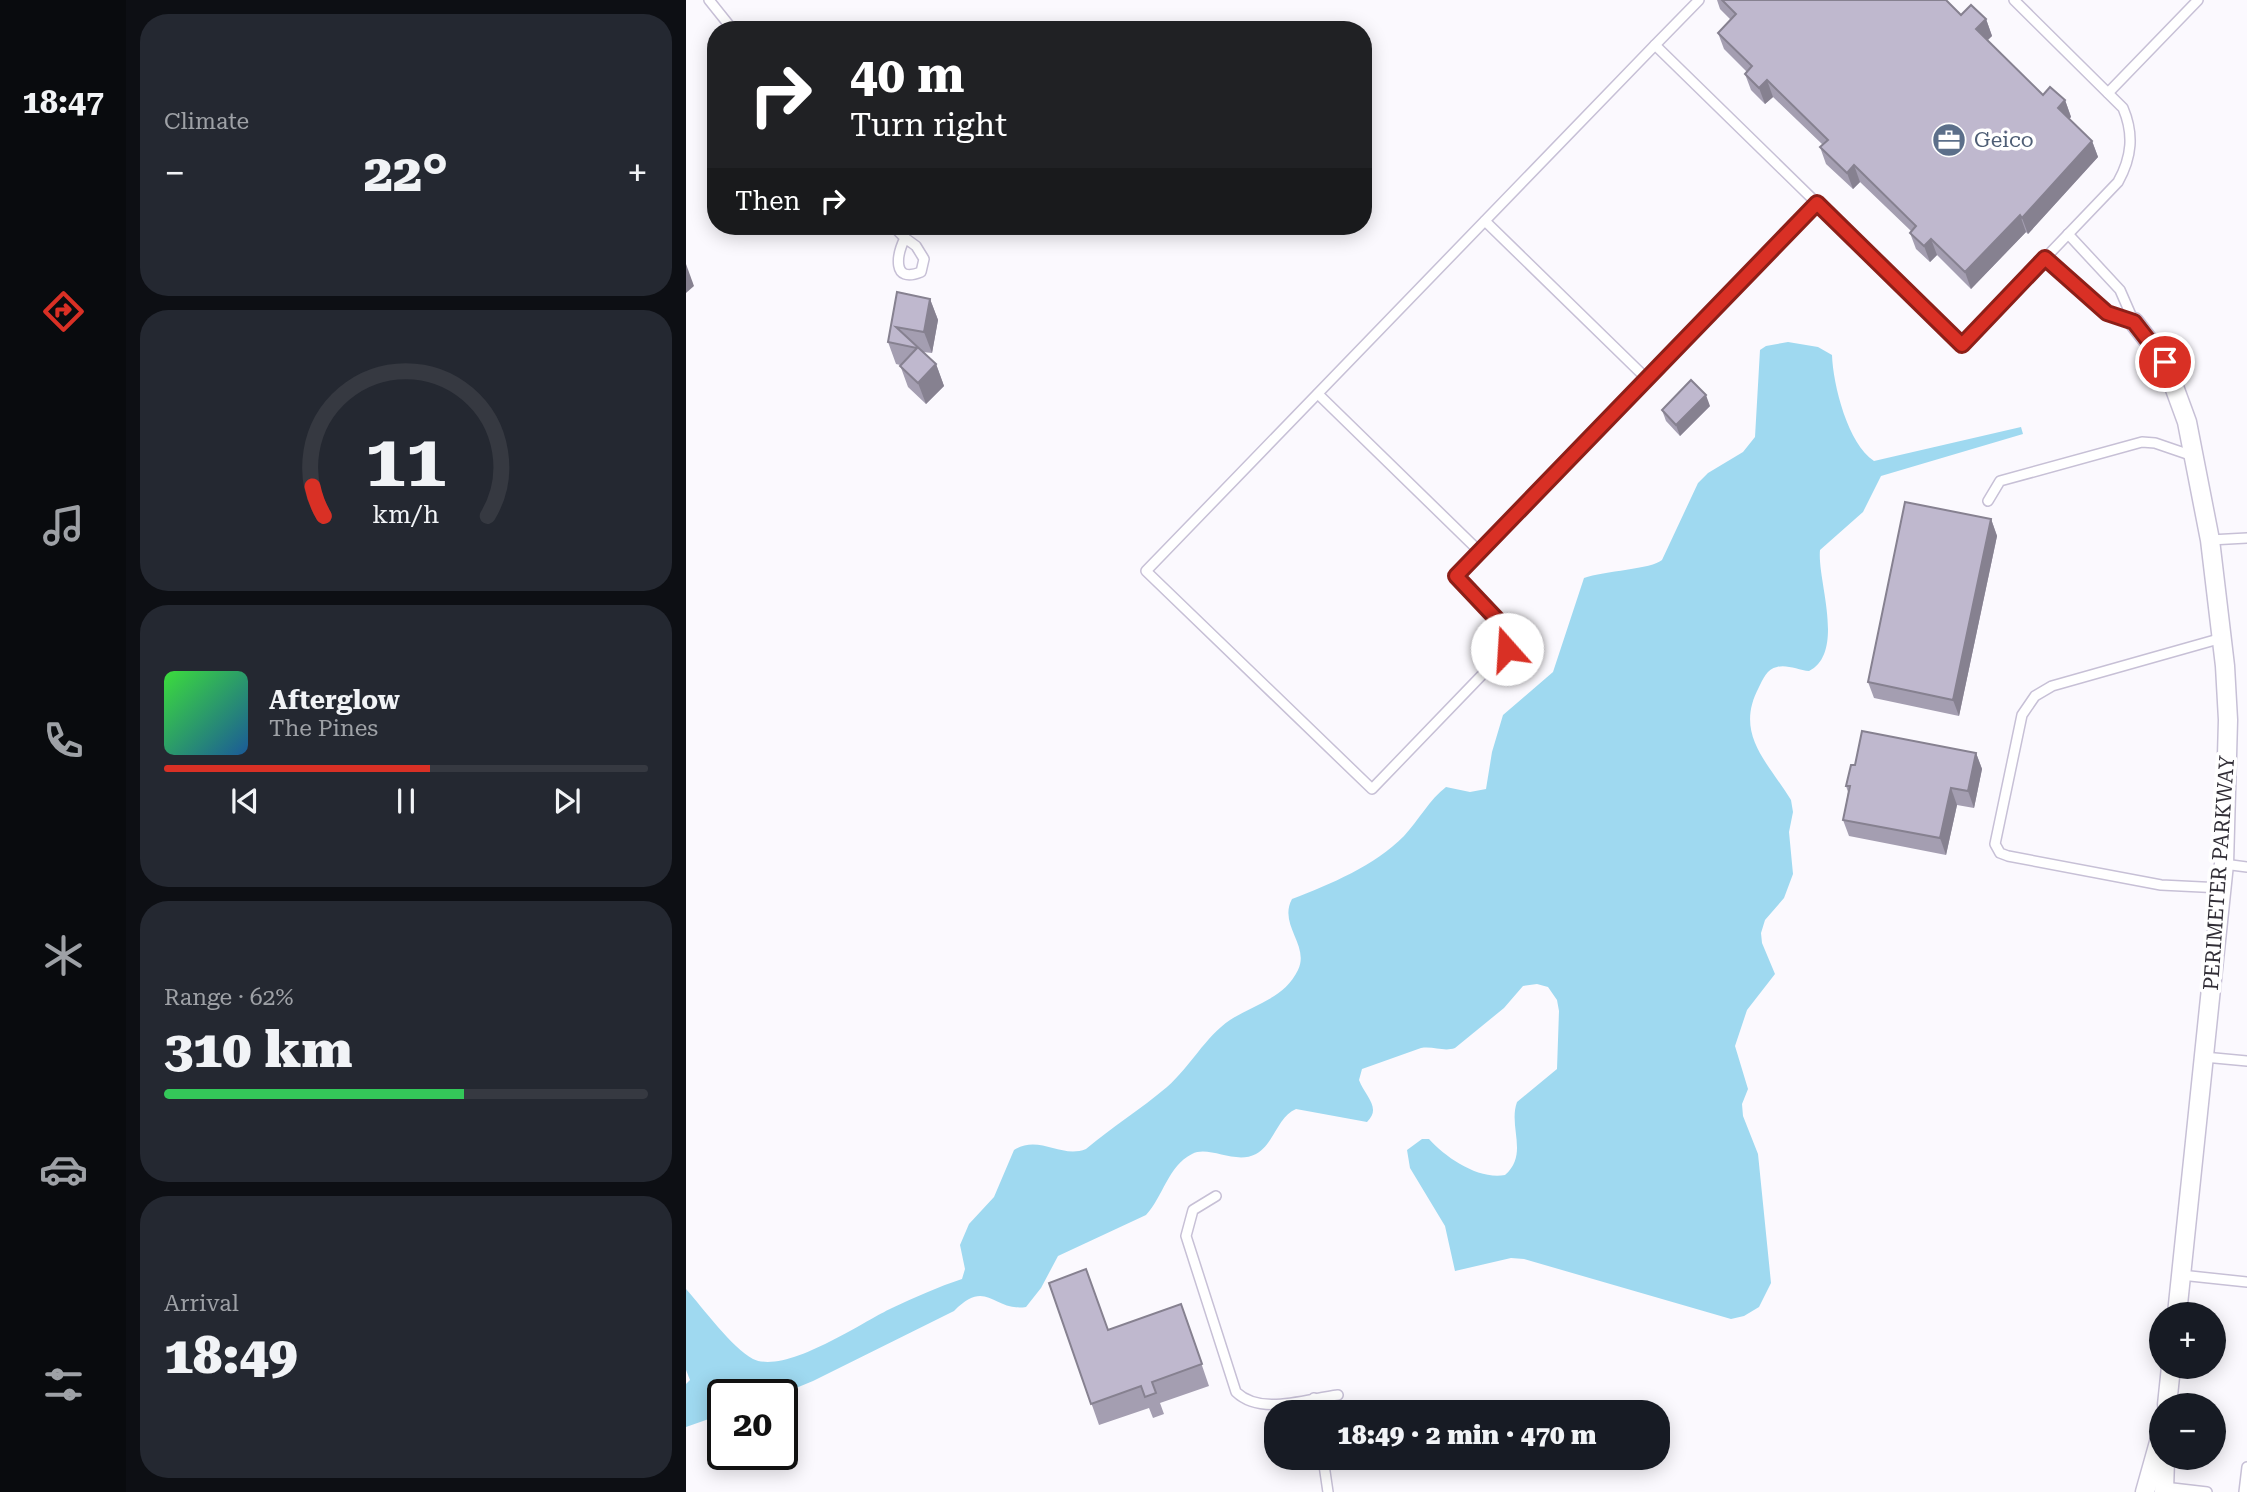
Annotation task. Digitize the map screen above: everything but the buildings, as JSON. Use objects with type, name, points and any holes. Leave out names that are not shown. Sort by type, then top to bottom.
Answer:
[{"type":"street","name":"PERIMETER PARKWAY","points":[[2134,322],[2151,341],[2176,384],[2195,456],[2210,540],[2222,638],[2228,760],[2222,888],[2178,1302]]},
{"type":"street","points":[[2145,1492],[2151,1470]]},
{"type":"street","points":[[2164,1490],[2165,1470]]},
{"type":"lane","points":[[709,0],[726,21]]},
{"type":"lane","points":[[1699,0],[1146,571],[1372,789],[1507,649],[1508,631],[1456,576],[1817,203]]},
{"type":"lane","points":[[1655,45],[1962,345],[2118,182],[2130,153],[2129,123],[2123,108],[2014,0]]},
{"type":"lane","points":[[2108,93],[2198,0]]},
{"type":"lane","points":[[1485,221],[1647,379]]},
{"type":"lane","points":[[2068,234],[2120,290],[2134,322]]},
{"type":"lane","points":[[901,235],[905,239]]},
{"type":"lane","points":[[2045,258],[2107,313],[2134,322]]},
{"type":"lane","points":[[1318,394],[1480,552]]},
{"type":"lane","points":[[1988,501],[2000,481],[2142,442],[2155,443],[2195,456]]},
{"type":"lane","points":[[2210,540],[2247,538]]},
{"type":"lane","points":[[2222,638],[2052,686],[2035,696],[2022,715],[1995,844],[2000,853],[2021,858],[2161,885],[2222,888]]},
{"type":"lane","points":[[2224,864],[2247,867]]},
{"type":"lane","points":[[2204,1057],[2247,1061]]},
{"type":"lane","points":[[1216,1196],[1193,1210],[1186,1236],[1236,1392],[1247,1402],[1261,1406],[1338,1395]]},
{"type":"lane","points":[[2181,1275],[2247,1282]]},
{"type":"lane","points":[[2244,1492],[2247,1467]]},
{"type":"lane","points":[[1325,1470],[1328,1492]]},
{"type":"lane","points":[[2164,1490],[2207,1492]]},
{"type":"water","points":[[1788,342],[1818,347],[1832,355],[1835,382],[1844,413],[1857,441],[1874,461],[2021,427],[2023,434],[1881,476],[1863,512],[1820,550],[1828,632],[1826,648],[1820,662],[1809,671],[1784,666],[1771,670],[1762,681],[1752,704],[1752,733],[1764,760],[1791,800],[1793,812],[1789,832],[1793,874],[1784,898],[1765,920],[1761,933],[1762,943],[1775,974],[1747,1010],[1735,1046],[1748,1089],[1742,1104],[1743,1116],[1758,1154],[1771,1283],[1759,1307],[1744,1316],[1731,1319],[1524,1259],[1511,1258],[1455,1271],[1445,1226],[1410,1168],[1407,1150],[1422,1139],[1429,1139],[1444,1153],[1474,1171],[1495,1176],[1505,1175],[1512,1167],[1517,1149],[1517,1102],[1557,1069],[1557,1000],[1548,987],[1537,984],[1523,986],[1504,1008],[1455,1048],[1421,1048],[1362,1069],[1359,1080],[1373,1107],[1367,1122],[1296,1109],[1285,1118],[1267,1144],[1256,1154],[1240,1157],[1199,1152],[1184,1159],[1171,1174],[1146,1215],[1058,1256],[1041,1288],[1026,1307],[1005,1305],[983,1296],[975,1297],[965,1301],[954,1311],[798,1387],[798,1379],[707,1379],[707,1420],[686,1427],[686,1384],[690,1380],[686,1370],[686,1289],[736,1346],[753,1359],[767,1362],[804,1354],[901,1304],[962,1279],[965,1269],[960,1245],[969,1224],[994,1197],[1014,1150],[1032,1144],[1068,1151],[1086,1149],[1167,1087],[1221,1027],[1239,1014],[1268,1000],[1292,980],[1301,961],[1289,918],[1292,899],[1366,865],[1392,847],[1446,787],[1470,792],[1486,789],[1492,752],[1503,715],[1553,672],[1584,578],[1648,566],[1662,560],[1698,483],[1708,473],[1743,452],[1755,437],[1760,350],[1766,346]]},
{"type":"place","name":"Geico","points":[[1949,140]]},
{"type":"route","points":[[1507,649],[1510,639],[1508,631],[1456,576],[1817,203],[1962,345],[2045,258],[2107,313],[2134,322],[2165,362]]}]
